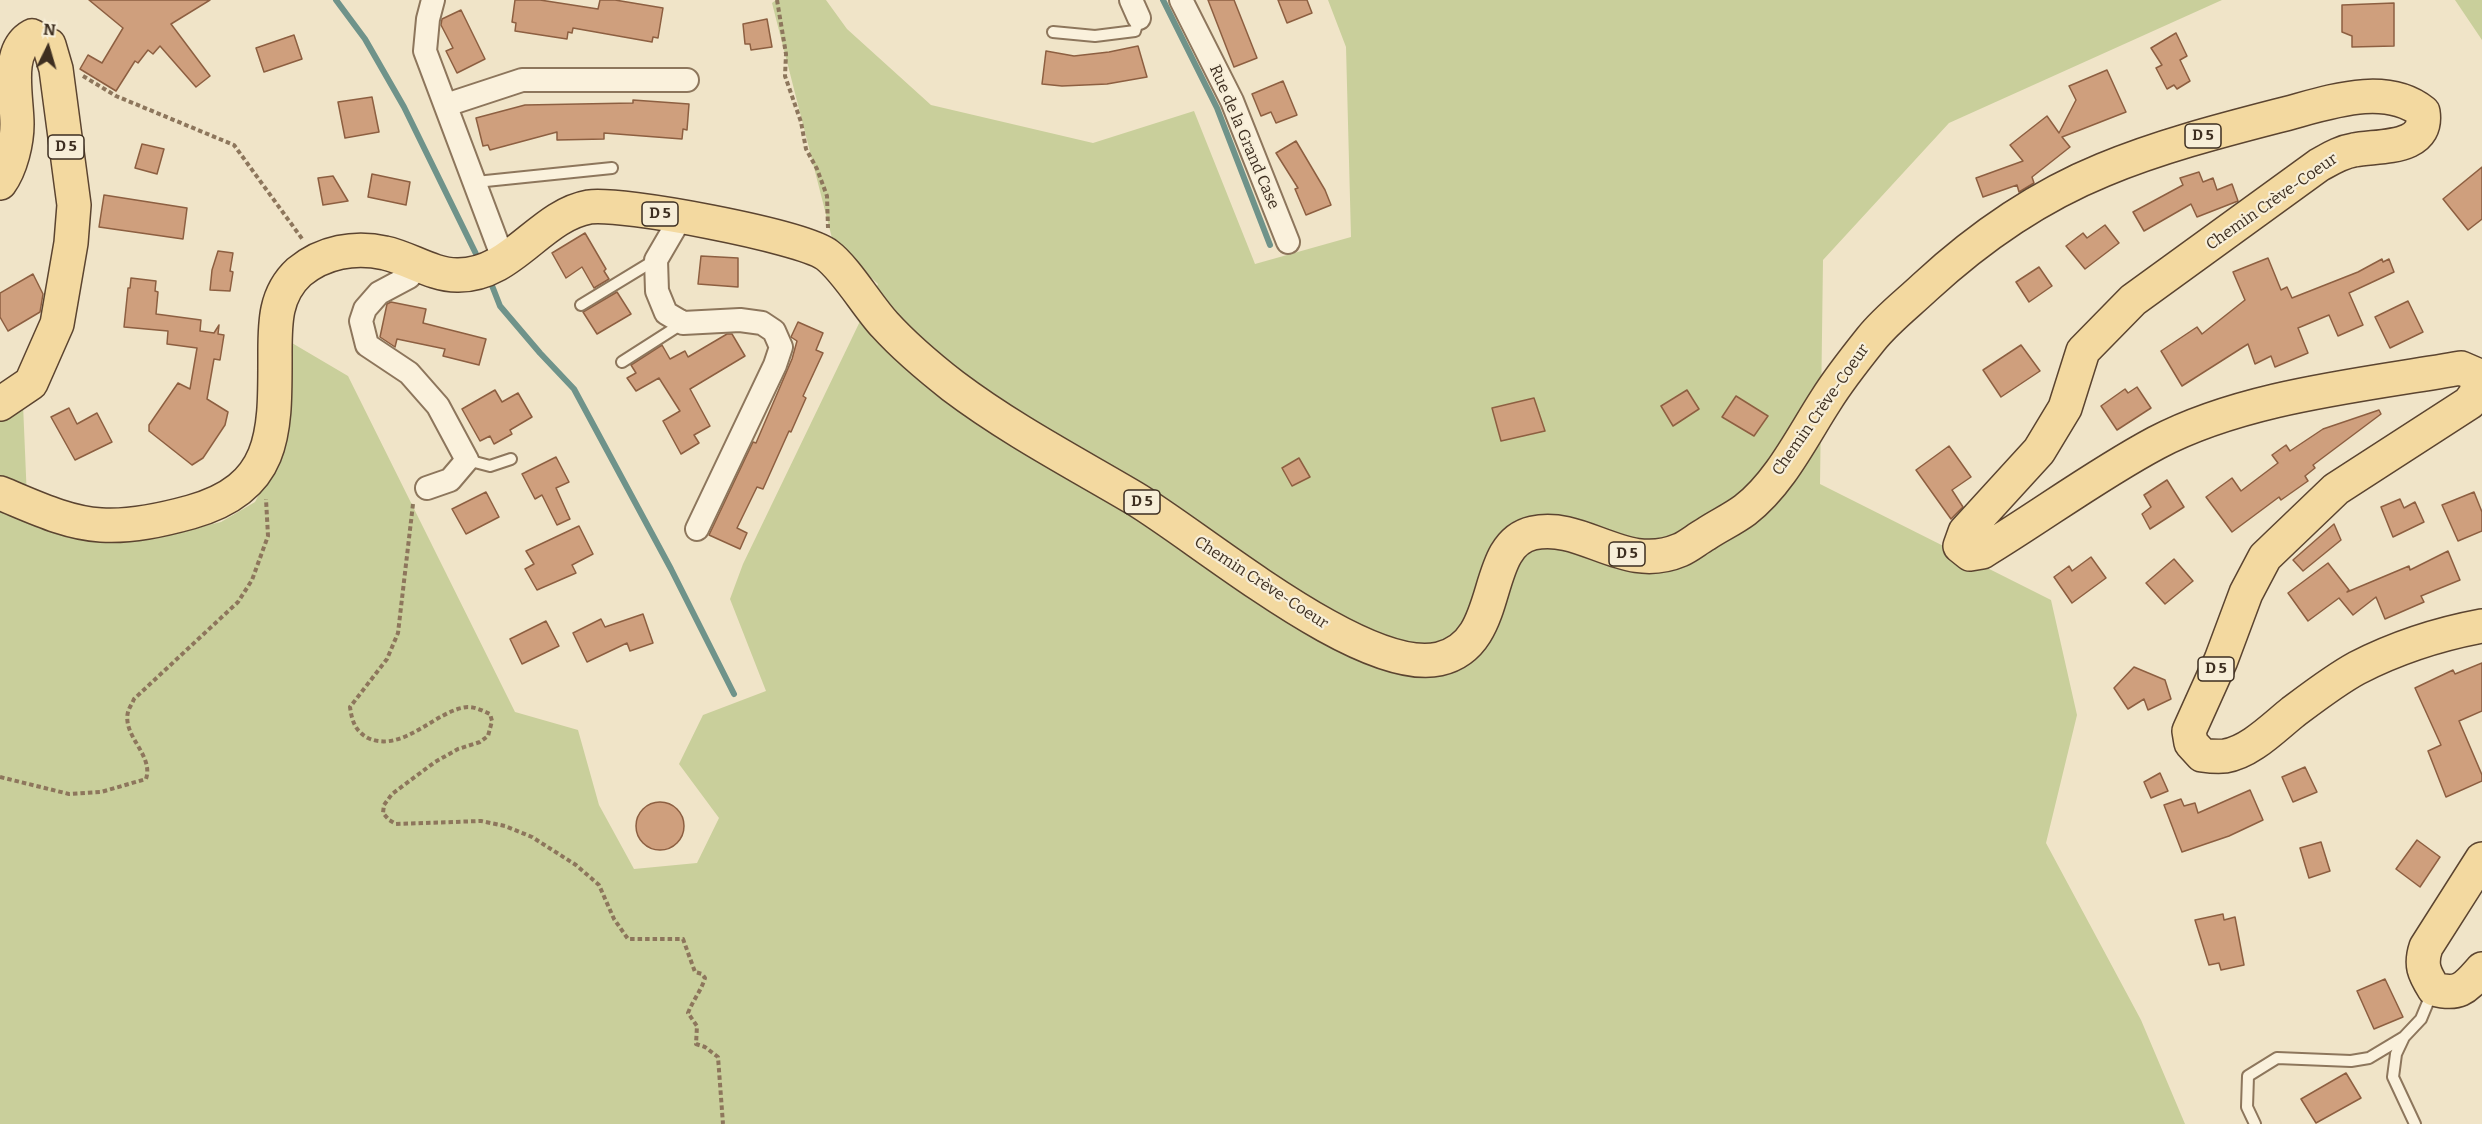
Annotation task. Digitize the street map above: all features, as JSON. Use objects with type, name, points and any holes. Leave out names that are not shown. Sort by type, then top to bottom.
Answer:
[{"type":"main road","name":"D 5","points":[[0,183],[13,150],[17,127],[15,59],[23,41],[32,36],[49,45],[56,69],[74,205],[71,243],[57,324],[31,383],[0,404]]},
{"type":"main road","name":"Chemin Crève-Coeur","points":[[828,255],[895,334],[952,385],[1045,448],[1139,501],[1323,625],[1389,654],[1417,660],[1438,659],[1462,649],[1483,620],[1506,552],[1515,540],[1527,534],[1560,531],[1619,553],[1646,557],[1676,552],[1750,507],[1793,455],[1829,394],[1877,331],[1965,251],[2031,207],[2101,171],[2217,132],[2349,99],[2375,96],[2412,103],[2423,112],[2425,122],[2411,140],[2380,148],[2355,149],[2338,154],[2319,165],[2133,300],[2083,351],[2066,408],[2038,451],[1965,532],[1960,546],[1966,552],[1976,553],[2014,532],[2158,442],[2222,416],[2319,391],[2461,368],[2479,373]]},
{"type":"main road","name":"D 5","points":[[0,493],[58,516],[98,525],[155,522],[212,506],[240,491],[261,463],[271,440],[274,410],[276,306],[293,276],[332,253],[352,250],[384,253],[451,276],[483,273],[580,208],[604,206],[681,217],[804,244],[828,255]]},
{"type":"main road","name":"D 5","points":[[2479,373],[2478,391],[2469,402],[2336,489],[2265,557],[2246,593],[2221,660],[2189,731],[2191,743],[2202,755],[2224,756],[2235,753],[2254,743],[2306,702],[2356,669],[2406,646],[2482,626]]},
{"type":"main road","points":[[2482,859],[2426,946],[2422,960],[2423,973],[2434,989],[2448,993],[2460,991],[2482,969]]},
{"type":"street","points":[[432,0],[425,51],[504,261]]},
{"type":"street","name":"Rue de la Grand Case","points":[[1181,0],[1232,101],[1288,242]]},
{"type":"street","points":[[446,105],[522,80],[687,80]]},
{"type":"street","points":[[681,217],[656,260],[657,291],[666,313],[683,323],[740,320],[762,323],[774,331],[781,347],[775,365],[697,529]]},
{"type":"street","points":[[420,266],[409,277],[379,293],[365,309],[361,321],[367,345],[409,373],[438,406],[467,460],[450,480],[427,488]]},
{"type":"lane","points":[[1053,32],[1095,36],[1135,31],[1135,9]]},
{"type":"lane","points":[[476,182],[612,168]]},
{"type":"lane","points":[[580,305],[656,260]]},
{"type":"lane","points":[[622,362],[683,323]]},
{"type":"lane","points":[[467,460],[490,466],[511,459]]},
{"type":"lane","points":[[2255,1124],[2247,1107],[2248,1076],[2277,1058],[2351,1061],[2369,1058],[2404,1037],[2421,1019],[2434,989]]},
{"type":"lane","points":[[2404,1037],[2396,1054],[2393,1077],[2415,1124]]},
{"type":"path","points":[[777,0],[784,40],[785,76],[801,122],[806,149],[818,169],[827,196],[828,255]]},
{"type":"path","points":[[80,74],[116,96],[234,145],[318,260]]},
{"type":"path","points":[[427,488],[413,501],[398,633],[387,659],[350,707],[354,726],[363,735],[372,739],[388,741],[423,728],[456,710],[467,707],[490,714],[492,721],[488,736],[480,742],[458,749],[392,794],[384,805],[383,813],[396,824],[481,820],[505,826],[532,837],[576,865],[599,885],[614,919],[628,939],[683,939],[691,965],[695,972],[702,974],[705,978],[688,1013],[697,1026],[696,1044],[705,1047],[718,1057],[723,1124]]},
{"type":"path","points":[[0,777],[69,794],[101,792],[146,779],[148,771],[146,763],[128,724],[128,714],[134,699],[238,602],[246,591],[268,536],[265,497]]},
{"type":"green space","points":[[776,0],[826,0],[847,29],[931,105],[1093,143],[1194,111],[1255,264],[1351,237],[1346,47],[1328,0],[2222,0],[1949,123],[1823,260],[1820,484],[2051,600],[2077,715],[2046,843],[2141,1020],[2185,1124],[0,1124],[0,416],[23,404],[28,523],[98,542],[156,538],[221,522],[255,502],[283,449],[275,333],[348,376],[515,712],[578,730],[599,805],[634,869],[697,863],[719,818],[679,764],[703,715],[766,691],[730,599],[743,564],[878,284],[833,242],[772,3]]},
{"type":"green space","points":[[2455,0],[2482,0],[2482,40]]},
{"type":"building","points":[[89,0],[210,0],[171,24],[210,76],[196,87],[160,46],[153,54],[148,50],[138,63],[135,61],[116,91],[80,69],[88,55],[102,63],[123,28]]},
{"type":"building","points":[[515,0],[540,0],[598,9],[600,0],[615,0],[663,8],[658,38],[653,37],[652,42],[573,28],[572,33],[568,32],[567,39],[515,31],[516,23],[512,22]]},
{"type":"building","points":[[1208,0],[1234,0],[1257,58],[1234,67]]},
{"type":"building","points":[[1278,0],[1307,0],[1312,13],[1287,23]]},
{"type":"building","points":[[2394,3],[2394,46],[2352,47],[2352,36],[2342,32],[2342,5]]},
{"type":"building","points":[[461,10],[485,59],[457,73],[446,51],[453,48],[441,25],[442,19]]},
{"type":"building","points":[[767,19],[772,47],[751,50],[750,44],[745,44],[743,24]]},
{"type":"building","points":[[2176,33],[2187,56],[2180,60],[2190,81],[2177,89],[2174,85],[2167,89],[2156,68],[2162,65],[2151,48]]},
{"type":"building","points":[[294,35],[302,59],[264,72],[256,48]]},
{"type":"building","points":[[1138,46],[1147,77],[1107,84],[1062,86],[1042,84],[1046,51],[1074,56]]},
{"type":"building","points":[[2107,70],[2126,112],[2062,137],[2070,147],[2032,177],[2034,183],[2019,192],[2017,185],[1983,197],[1976,178],[2023,161],[2010,145],[2047,116],[2059,133],[2076,100],[2069,86]]},
{"type":"building","points":[[1283,81],[1297,115],[1276,123],[1271,112],[1261,116],[1252,94]]},
{"type":"building","points":[[372,97],[379,132],[345,138],[338,102]]},
{"type":"building","points":[[633,100],[689,104],[687,130],[683,129],[682,139],[604,133],[604,139],[557,140],[557,132],[490,150],[488,145],[483,146],[476,118],[525,105],[633,103]]},
{"type":"building","points":[[1296,141],[1325,190],[1331,205],[1306,215],[1295,189],[1298,188],[1276,153]]},
{"type":"building","points":[[142,144],[164,149],[157,174],[135,168]]},
{"type":"building","points":[[2482,167],[2482,219],[2468,230],[2443,199]]},
{"type":"building","points":[[2199,172],[2203,182],[2213,178],[2217,190],[2232,184],[2238,201],[2197,217],[2191,204],[2144,231],[2133,212],[2183,185],[2180,178]]},
{"type":"building","points":[[372,174],[410,182],[406,205],[368,197]]},
{"type":"building","points":[[333,176],[348,201],[323,205],[318,178]]},
{"type":"building","points":[[104,195],[187,208],[183,239],[99,227]]},
{"type":"building","points":[[2105,225],[2119,243],[2085,269],[2066,246],[2083,233],[2087,238]]},
{"type":"building","points":[[585,233],[606,269],[604,271],[609,279],[594,288],[582,267],[566,278],[552,253]]},
{"type":"building","points":[[218,251],[233,253],[230,291],[210,290],[212,270]]},
{"type":"building","points":[[701,256],[738,258],[738,287],[698,284]]},
{"type":"building","points":[[2268,258],[2281,290],[2287,287],[2292,298],[2358,272],[2382,259],[2383,262],[2389,259],[2394,272],[2349,293],[2363,325],[2338,336],[2329,315],[2298,328],[2308,353],[2275,367],[2271,356],[2255,364],[2248,344],[2182,386],[2161,351],[2197,327],[2202,334],[2245,300],[2233,272]]},
{"type":"building","points":[[2039,267],[2052,286],[2029,302],[2016,282]]},
{"type":"building","points":[[33,274],[43,294],[40,312],[8,331],[0,317],[0,293]]},
{"type":"building","points":[[131,278],[156,281],[155,291],[158,292],[156,314],[201,320],[200,331],[214,333],[219,325],[218,334],[224,335],[220,360],[214,359],[207,399],[228,412],[225,425],[203,458],[192,465],[149,431],[149,425],[178,383],[190,389],[197,348],[167,344],[168,331],[124,327]]},
{"type":"building","points":[[617,292],[631,314],[597,334],[583,312]]},
{"type":"building","points":[[2408,301],[2423,332],[2390,348],[2375,317]]},
{"type":"building","points":[[391,302],[426,309],[423,323],[486,339],[479,365],[443,356],[445,349],[397,339],[395,347],[380,337],[387,304]]},
{"type":"building","points":[[798,322],[823,333],[816,350],[823,353],[803,396],[806,398],[791,432],[789,431],[763,489],[757,487],[737,528],[747,533],[740,549],[709,535],[753,442],[756,443],[792,359],[797,341],[791,337]]},
{"type":"building","points":[[727,334],[732,334],[745,356],[690,389],[710,426],[694,435],[699,443],[681,454],[663,421],[680,411],[659,378],[636,391],[627,378],[636,373],[631,365],[662,345],[670,359],[685,351],[688,357]]},
{"type":"building","points":[[2021,345],[2040,371],[2001,397],[1983,370]]},
{"type":"building","points":[[2137,387],[2151,408],[2117,430],[2101,406],[2125,389],[2128,393]]},
{"type":"building","points":[[495,390],[502,402],[518,393],[532,417],[510,430],[512,434],[494,444],[490,436],[480,441],[462,409]]},
{"type":"building","points":[[1687,390],[1699,409],[1673,426],[1661,406]]},
{"type":"building","points":[[1736,396],[1768,416],[1754,436],[1722,417]]},
{"type":"building","points":[[1534,398],[1545,431],[1501,441],[1492,408]]},
{"type":"building","points":[[69,408],[77,424],[97,413],[112,442],[75,460],[51,417]]},
{"type":"building","points":[[2379,410],[2381,414],[2313,465],[2315,468],[2305,476],[2308,481],[2281,500],[2279,497],[2232,532],[2206,497],[2232,478],[2241,491],[2278,463],[2272,455],[2286,445],[2290,451],[2323,429]]},
{"type":"building","points":[[1949,446],[1971,477],[1952,490],[1963,507],[1951,519],[1916,470]]},
{"type":"building","points":[[556,457],[569,482],[556,488],[570,519],[557,525],[542,495],[535,499],[522,474]]},
{"type":"building","points":[[1299,458],[1310,477],[1292,486],[1282,468]]},
{"type":"building","points":[[2167,480],[2184,507],[2150,529],[2142,514],[2151,507],[2144,495]]},
{"type":"building","points":[[486,492],[499,517],[466,534],[452,509]]},
{"type":"building","points":[[2474,492],[2482,512],[2482,531],[2458,541],[2442,505]]},
{"type":"building","points":[[2400,499],[2404,508],[2415,502],[2424,522],[2393,537],[2381,507]]},
{"type":"building","points":[[2334,524],[2341,540],[2303,571],[2293,560]]},
{"type":"building","points":[[579,526],[593,554],[572,565],[576,573],[537,590],[525,569],[534,564],[526,551]]},
{"type":"building","points":[[2448,551],[2460,580],[2421,596],[2424,602],[2385,619],[2376,597],[2353,615],[2339,598],[2308,621],[2288,593],[2328,563],[2349,590],[2347,592],[2409,566],[2410,570]]},
{"type":"building","points":[[2091,557],[2106,578],[2072,603],[2054,577],[2069,566],[2072,571]]},
{"type":"building","points":[[2174,559],[2193,581],[2165,604],[2146,583]]},
{"type":"building","points":[[643,614],[653,643],[630,651],[627,643],[587,662],[573,633],[601,619],[605,627]]},
{"type":"building","points":[[546,621],[559,646],[522,664],[510,639]]},
{"type":"building","points":[[2482,663],[2482,711],[2459,721],[2482,775],[2482,781],[2446,797],[2428,751],[2441,745],[2415,688],[2453,670],[2455,674]]},
{"type":"building","points":[[2134,667],[2165,680],[2171,699],[2148,710],[2144,699],[2128,709],[2114,688]]},
{"type":"building","points":[[2305,767],[2317,792],[2293,802],[2282,777]]},
{"type":"building","points":[[2160,773],[2168,791],[2151,798],[2144,782]]},
{"type":"building","points":[[2250,790],[2263,820],[2229,836],[2182,852],[2164,805],[2181,799],[2184,806],[2195,803],[2198,813]]},
{"type":"building","points":[[660,802],[677,809],[684,826],[677,843],[660,850],[643,843],[636,826],[643,809]]},
{"type":"building","points":[[2417,840],[2440,857],[2420,887],[2396,869]]},
{"type":"building","points":[[2321,842],[2330,871],[2309,878],[2300,848]]},
{"type":"building","points":[[2223,914],[2224,920],[2235,917],[2244,965],[2221,970],[2219,963],[2209,965],[2195,920]]},
{"type":"building","points":[[2385,979],[2403,1017],[2374,1029],[2357,991]]},
{"type":"building","points":[[2346,1073],[2361,1098],[2316,1123],[2301,1099]]},
{"type":"waterway","points":[[336,0],[365,39],[404,107],[479,260]]},
{"type":"waterway","points":[[1163,0],[1217,108],[1270,245]]},
{"type":"waterway","points":[[491,283],[500,306],[574,389],[671,569],[734,694]]}]
